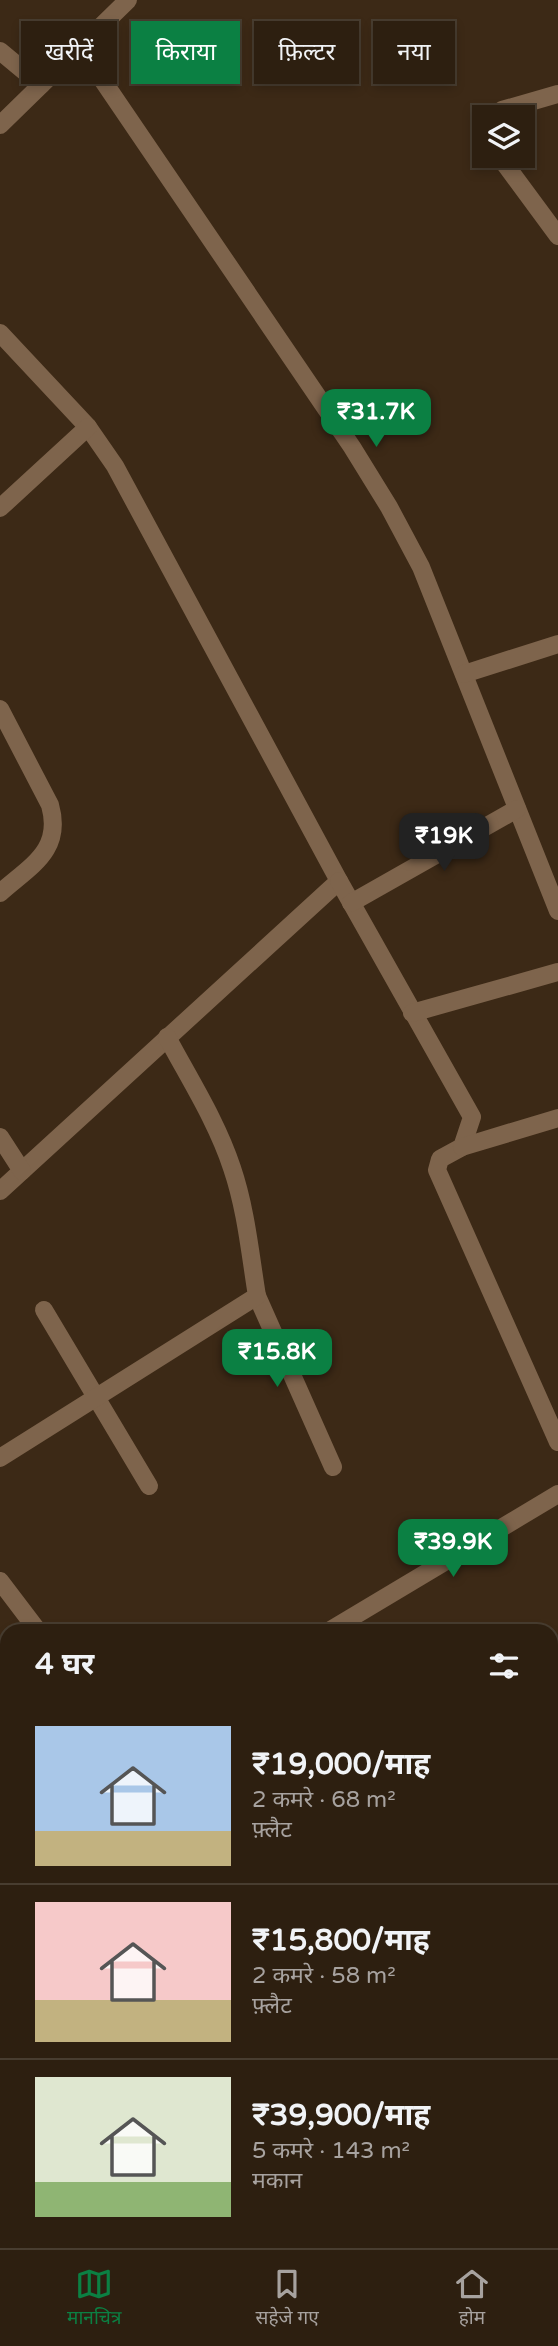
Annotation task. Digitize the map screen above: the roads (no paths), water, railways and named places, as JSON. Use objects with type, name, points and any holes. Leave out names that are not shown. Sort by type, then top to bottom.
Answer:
[{"type":"street","points":[[107,21],[128,0]]},
{"type":"street","points":[[0,51],[41,85],[0,125]]},
{"type":"street","points":[[105,84],[344,435],[389,507],[421,567],[558,911]]},
{"type":"street","points":[[520,105],[558,94]]},
{"type":"street","points":[[508,168],[558,236]]},
{"type":"street","points":[[0,333],[88,426],[115,466],[351,903],[472,1117],[463,1147]]},
{"type":"street","points":[[0,508],[88,426]]},
{"type":"street","points":[[464,674],[558,644]]},
{"type":"street","points":[[0,709],[50,805],[54,835],[43,855],[0,893]]},
{"type":"street","points":[[351,903],[517,809]]},
{"type":"street","points":[[0,1191],[339,881]]},
{"type":"street","points":[[412,1013],[558,972]]},
{"type":"street","points":[[167,1037],[217,1131],[233,1169],[257,1296],[333,1467]]},
{"type":"street","points":[[558,1118],[463,1147],[440,1159],[437,1170],[558,1442]]},
{"type":"street","points":[[0,1137],[22,1171]]},
{"type":"street","points":[[0,1458],[257,1296]]},
{"type":"street","points":[[44,1310],[149,1486]]},
{"type":"street","points":[[342,1624],[558,1493]]},
{"type":"street","points":[[0,1581],[33,1624]]}]
